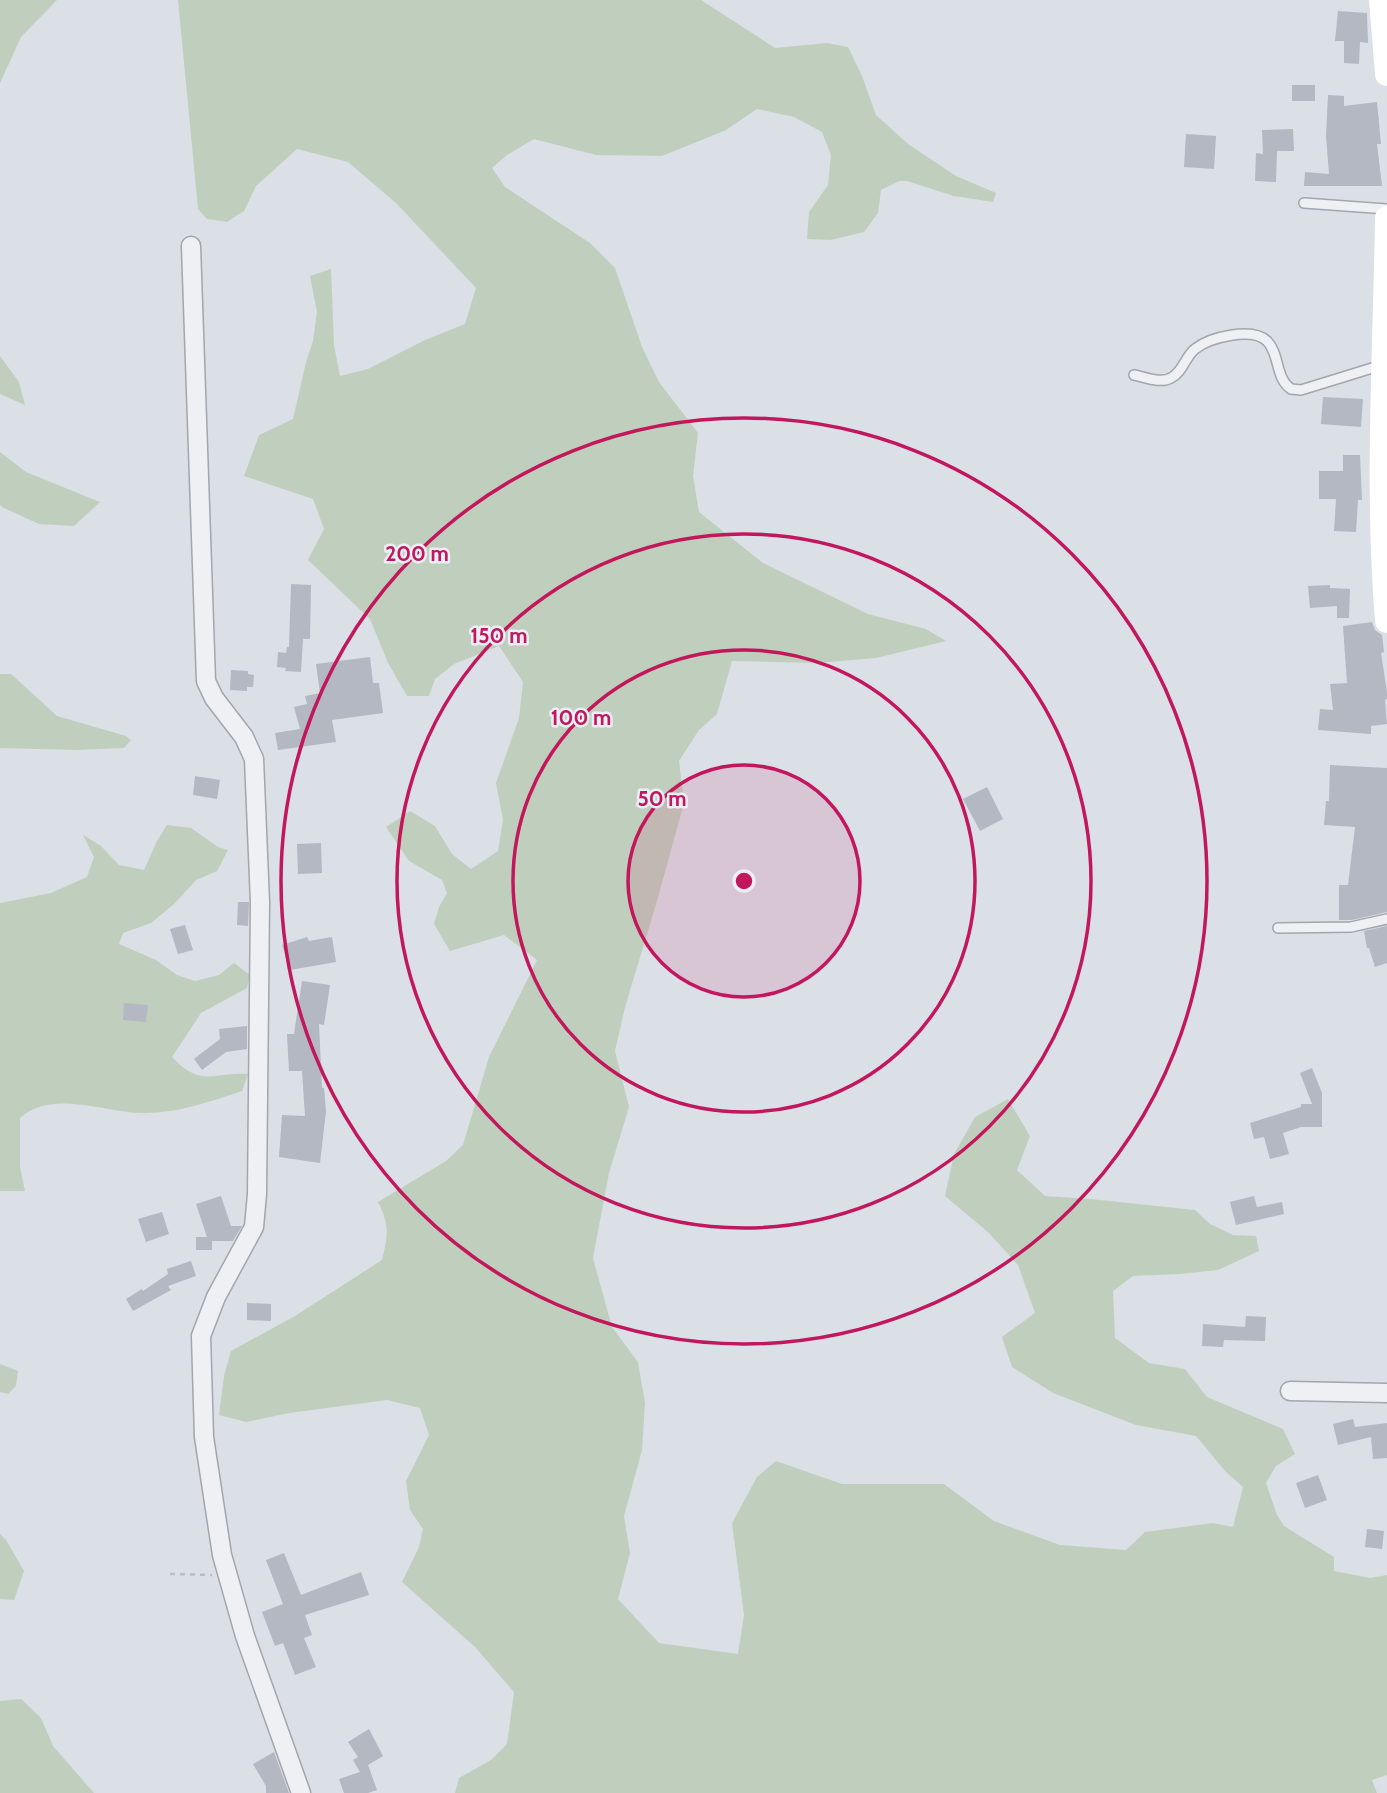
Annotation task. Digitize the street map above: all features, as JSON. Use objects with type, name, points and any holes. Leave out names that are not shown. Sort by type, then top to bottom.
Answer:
[{"type":"street","points":[[1381,0],[1387,74]]},
{"type":"street","points":[[1387,218],[1381,555],[1387,621]]},
{"type":"street","points":[[191,246],[206,681],[214,698],[244,737],[254,759],[260,902],[257,1194],[254,1227],[216,1297],[201,1336],[204,1437],[222,1555],[245,1636],[301,1793]]},
{"type":"street","points":[[1290,1391],[1387,1393]]},
{"type":"lane","points":[[1304,203],[1387,209]]},
{"type":"lane","points":[[1134,375],[1160,381],[1170,379],[1178,374],[1193,351],[1209,340],[1235,335],[1255,335],[1268,342],[1282,380],[1291,389],[1301,390],[1384,357]]},
{"type":"lane","points":[[1278,928],[1341,928],[1387,919]]},
{"type":"path","points":[[170,1574],[228,1576]]},
{"type":"green space","points":[[0,0],[57,0],[21,37],[0,83]]},
{"type":"green space","points":[[178,0],[701,0],[775,48],[827,43],[848,47],[876,115],[908,144],[956,176],[996,193],[993,202],[954,196],[907,181],[899,181],[881,190],[878,213],[864,232],[831,240],[807,239],[809,212],[828,185],[831,155],[822,132],[794,117],[757,109],[726,130],[662,156],[596,155],[534,139],[507,155],[492,168],[505,187],[590,243],[615,268],[642,347],[659,382],[698,433],[693,476],[699,512],[763,563],[868,614],[926,629],[946,641],[876,658],[817,663],[732,661],[717,714],[699,730],[679,761],[684,803],[625,1007],[615,1051],[629,1107],[609,1173],[593,1258],[612,1327],[638,1362],[645,1403],[642,1450],[624,1516],[630,1553],[618,1599],[659,1643],[738,1654],[744,1615],[732,1523],[757,1477],[776,1461],[842,1484],[944,1484],[994,1521],[1060,1545],[1126,1550],[1145,1532],[1213,1523],[1233,1527],[1243,1487],[1226,1472],[1196,1436],[1136,1425],[1053,1393],[1012,1367],[1002,1337],[1035,1313],[1018,1265],[989,1233],[945,1196],[954,1154],[975,1117],[1008,1099],[1030,1136],[1017,1170],[1045,1196],[1195,1210],[1210,1224],[1233,1235],[1256,1236],[1259,1251],[1218,1270],[1133,1276],[1113,1291],[1115,1338],[1149,1363],[1185,1369],[1207,1397],[1283,1429],[1295,1454],[1276,1466],[1266,1483],[1277,1515],[1284,1526],[1334,1557],[1334,1571],[1370,1578],[1387,1575],[1387,1775],[1372,1780],[1377,1793],[455,1793],[459,1778],[491,1760],[507,1744],[514,1692],[475,1647],[402,1582],[419,1547],[423,1529],[410,1510],[406,1481],[429,1435],[420,1408],[387,1400],[289,1413],[246,1422],[219,1415],[224,1376],[231,1351],[295,1316],[382,1260],[387,1231],[378,1202],[446,1161],[463,1145],[489,1057],[537,960],[504,935],[450,951],[434,924],[447,893],[442,880],[409,861],[386,827],[410,811],[435,826],[452,854],[471,869],[498,851],[503,820],[496,783],[519,718],[523,682],[499,646],[454,664],[435,679],[429,696],[407,696],[388,663],[370,619],[308,560],[324,529],[313,499],[244,476],[259,435],[293,419],[313,341],[317,312],[310,276],[331,269],[334,345],[340,376],[368,369],[425,340],[465,324],[476,288],[396,203],[348,162],[297,149],[256,186],[244,211],[227,222],[207,219],[198,209]]},
{"type":"green space","points":[[0,356],[19,382],[25,405],[0,394]]},
{"type":"green space","points":[[0,452],[26,472],[100,502],[74,526],[39,524],[4,508],[0,505]]},
{"type":"green space","points":[[0,674],[11,674],[57,716],[126,736],[131,740],[124,748],[0,748]]},
{"type":"green space","points":[[167,825],[191,828],[218,847],[228,850],[217,871],[196,880],[174,904],[151,923],[123,933],[119,944],[156,960],[177,975],[195,981],[219,975],[234,963],[250,975],[247,988],[201,1013],[172,1057],[182,1067],[200,1075],[248,1074],[242,1091],[170,1111],[130,1112],[64,1103],[34,1109],[20,1118],[20,1167],[25,1191],[0,1191],[0,903],[51,893],[87,877],[94,857],[83,835],[101,846],[119,865],[144,870]]},
{"type":"green space","points":[[0,1364],[18,1371],[16,1386],[8,1394],[0,1392]]},
{"type":"green space","points":[[0,1534],[24,1571],[14,1600],[0,1599]]},
{"type":"green space","points":[[21,1699],[41,1718],[53,1746],[94,1793],[0,1793],[0,1701]]},
{"type":"building","points":[[1338,11],[1367,13],[1368,43],[1360,42],[1359,64],[1344,63],[1344,41],[1335,41]]},
{"type":"building","points":[[1292,85],[1315,85],[1315,101],[1292,101]]},
{"type":"building","points":[[1328,95],[1344,96],[1344,106],[1377,102],[1381,144],[1377,144],[1382,186],[1304,186],[1305,172],[1329,174],[1326,136]]},
{"type":"building","points":[[1293,129],[1294,151],[1277,151],[1276,182],[1255,181],[1256,153],[1263,154],[1262,130]]},
{"type":"building","points":[[1186,134],[1216,136],[1214,169],[1184,167]]},
{"type":"building","points":[[1323,397],[1363,399],[1361,427],[1321,424]]},
{"type":"building","points":[[1343,455],[1360,455],[1362,500],[1358,500],[1356,532],[1334,531],[1336,499],[1319,499],[1319,471],[1343,471]]},
{"type":"building","points":[[291,584],[311,585],[310,639],[303,639],[301,672],[285,671],[286,668],[277,667],[278,652],[286,653],[289,647]]},
{"type":"building","points":[[1330,585],[1330,588],[1350,589],[1349,618],[1337,618],[1337,606],[1310,608],[1308,586]]},
{"type":"building","points":[[1372,622],[1375,630],[1382,635],[1387,724],[1371,726],[1371,734],[1318,730],[1320,709],[1333,710],[1330,684],[1347,683],[1343,626]]},
{"type":"building","points":[[370,657],[373,683],[379,683],[383,713],[332,720],[336,742],[278,750],[275,733],[300,729],[294,707],[307,704],[305,696],[320,693],[316,664]]},
{"type":"building","points":[[231,670],[248,671],[248,674],[254,675],[253,687],[247,687],[247,691],[230,690]]},
{"type":"building","points":[[1330,765],[1387,768],[1387,912],[1352,920],[1339,920],[1339,885],[1348,885],[1355,827],[1324,825],[1326,801],[1329,801]]},
{"type":"building","points":[[195,776],[220,780],[217,799],[193,795]]},
{"type":"building","points":[[987,787],[1003,819],[980,831],[963,799]]},
{"type":"building","points":[[321,843],[322,873],[298,874],[297,844]]},
{"type":"building","points":[[238,902],[249,902],[248,926],[237,925]]},
{"type":"building","points":[[185,925],[193,950],[178,954],[170,929]]},
{"type":"building","points":[[1387,926],[1387,963],[1375,967],[1364,931]]},
{"type":"building","points":[[307,937],[309,941],[332,937],[336,962],[290,970],[282,945]]},
{"type":"building","points":[[302,981],[330,985],[324,1025],[319,1024],[322,1088],[326,1111],[320,1163],[279,1157],[282,1115],[305,1116],[302,1071],[289,1071],[287,1034],[294,1034]]},
{"type":"building","points":[[124,1003],[148,1005],[146,1022],[123,1020]]},
{"type":"building","points":[[247,1026],[247,1049],[226,1052],[202,1070],[194,1059],[220,1039],[219,1029]]},
{"type":"building","points":[[1312,1068],[1322,1093],[1322,1127],[1301,1127],[1283,1133],[1289,1154],[1270,1159],[1264,1137],[1254,1139],[1250,1123],[1301,1107],[1301,1104],[1312,1104],[1300,1073]]},
{"type":"building","points":[[221,1196],[231,1226],[242,1226],[233,1241],[212,1241],[212,1250],[196,1250],[196,1237],[207,1237],[196,1204]]},
{"type":"building","points":[[1254,1196],[1257,1207],[1282,1202],[1284,1214],[1236,1225],[1230,1202]]},
{"type":"building","points":[[162,1212],[169,1234],[146,1242],[138,1219]]},
{"type":"building","points":[[191,1261],[196,1276],[168,1286],[171,1290],[133,1311],[126,1299],[168,1274],[167,1269]]},
{"type":"building","points":[[247,1303],[271,1304],[271,1321],[247,1320]]},
{"type":"building","points":[[1246,1316],[1266,1317],[1265,1341],[1224,1340],[1223,1347],[1202,1346],[1203,1324],[1245,1327]]},
{"type":"building","points":[[1353,1419],[1355,1427],[1387,1423],[1387,1458],[1373,1459],[1371,1437],[1338,1445],[1333,1424]]},
{"type":"building","points":[[1318,1475],[1327,1500],[1305,1508],[1296,1483]]},
{"type":"building","points":[[1367,1529],[1384,1531],[1382,1549],[1365,1547]]},
{"type":"building","points":[[284,1553],[301,1595],[361,1572],[369,1595],[305,1615],[312,1635],[304,1638],[316,1667],[295,1675],[283,1643],[275,1646],[262,1612],[283,1604],[266,1560]]},
{"type":"building","points":[[369,1729],[383,1756],[368,1765],[377,1790],[368,1793],[344,1793],[339,1779],[360,1772],[353,1760],[358,1757],[348,1742]]},
{"type":"building","points":[[274,1752],[289,1793],[266,1793],[266,1786],[253,1764]]}]
